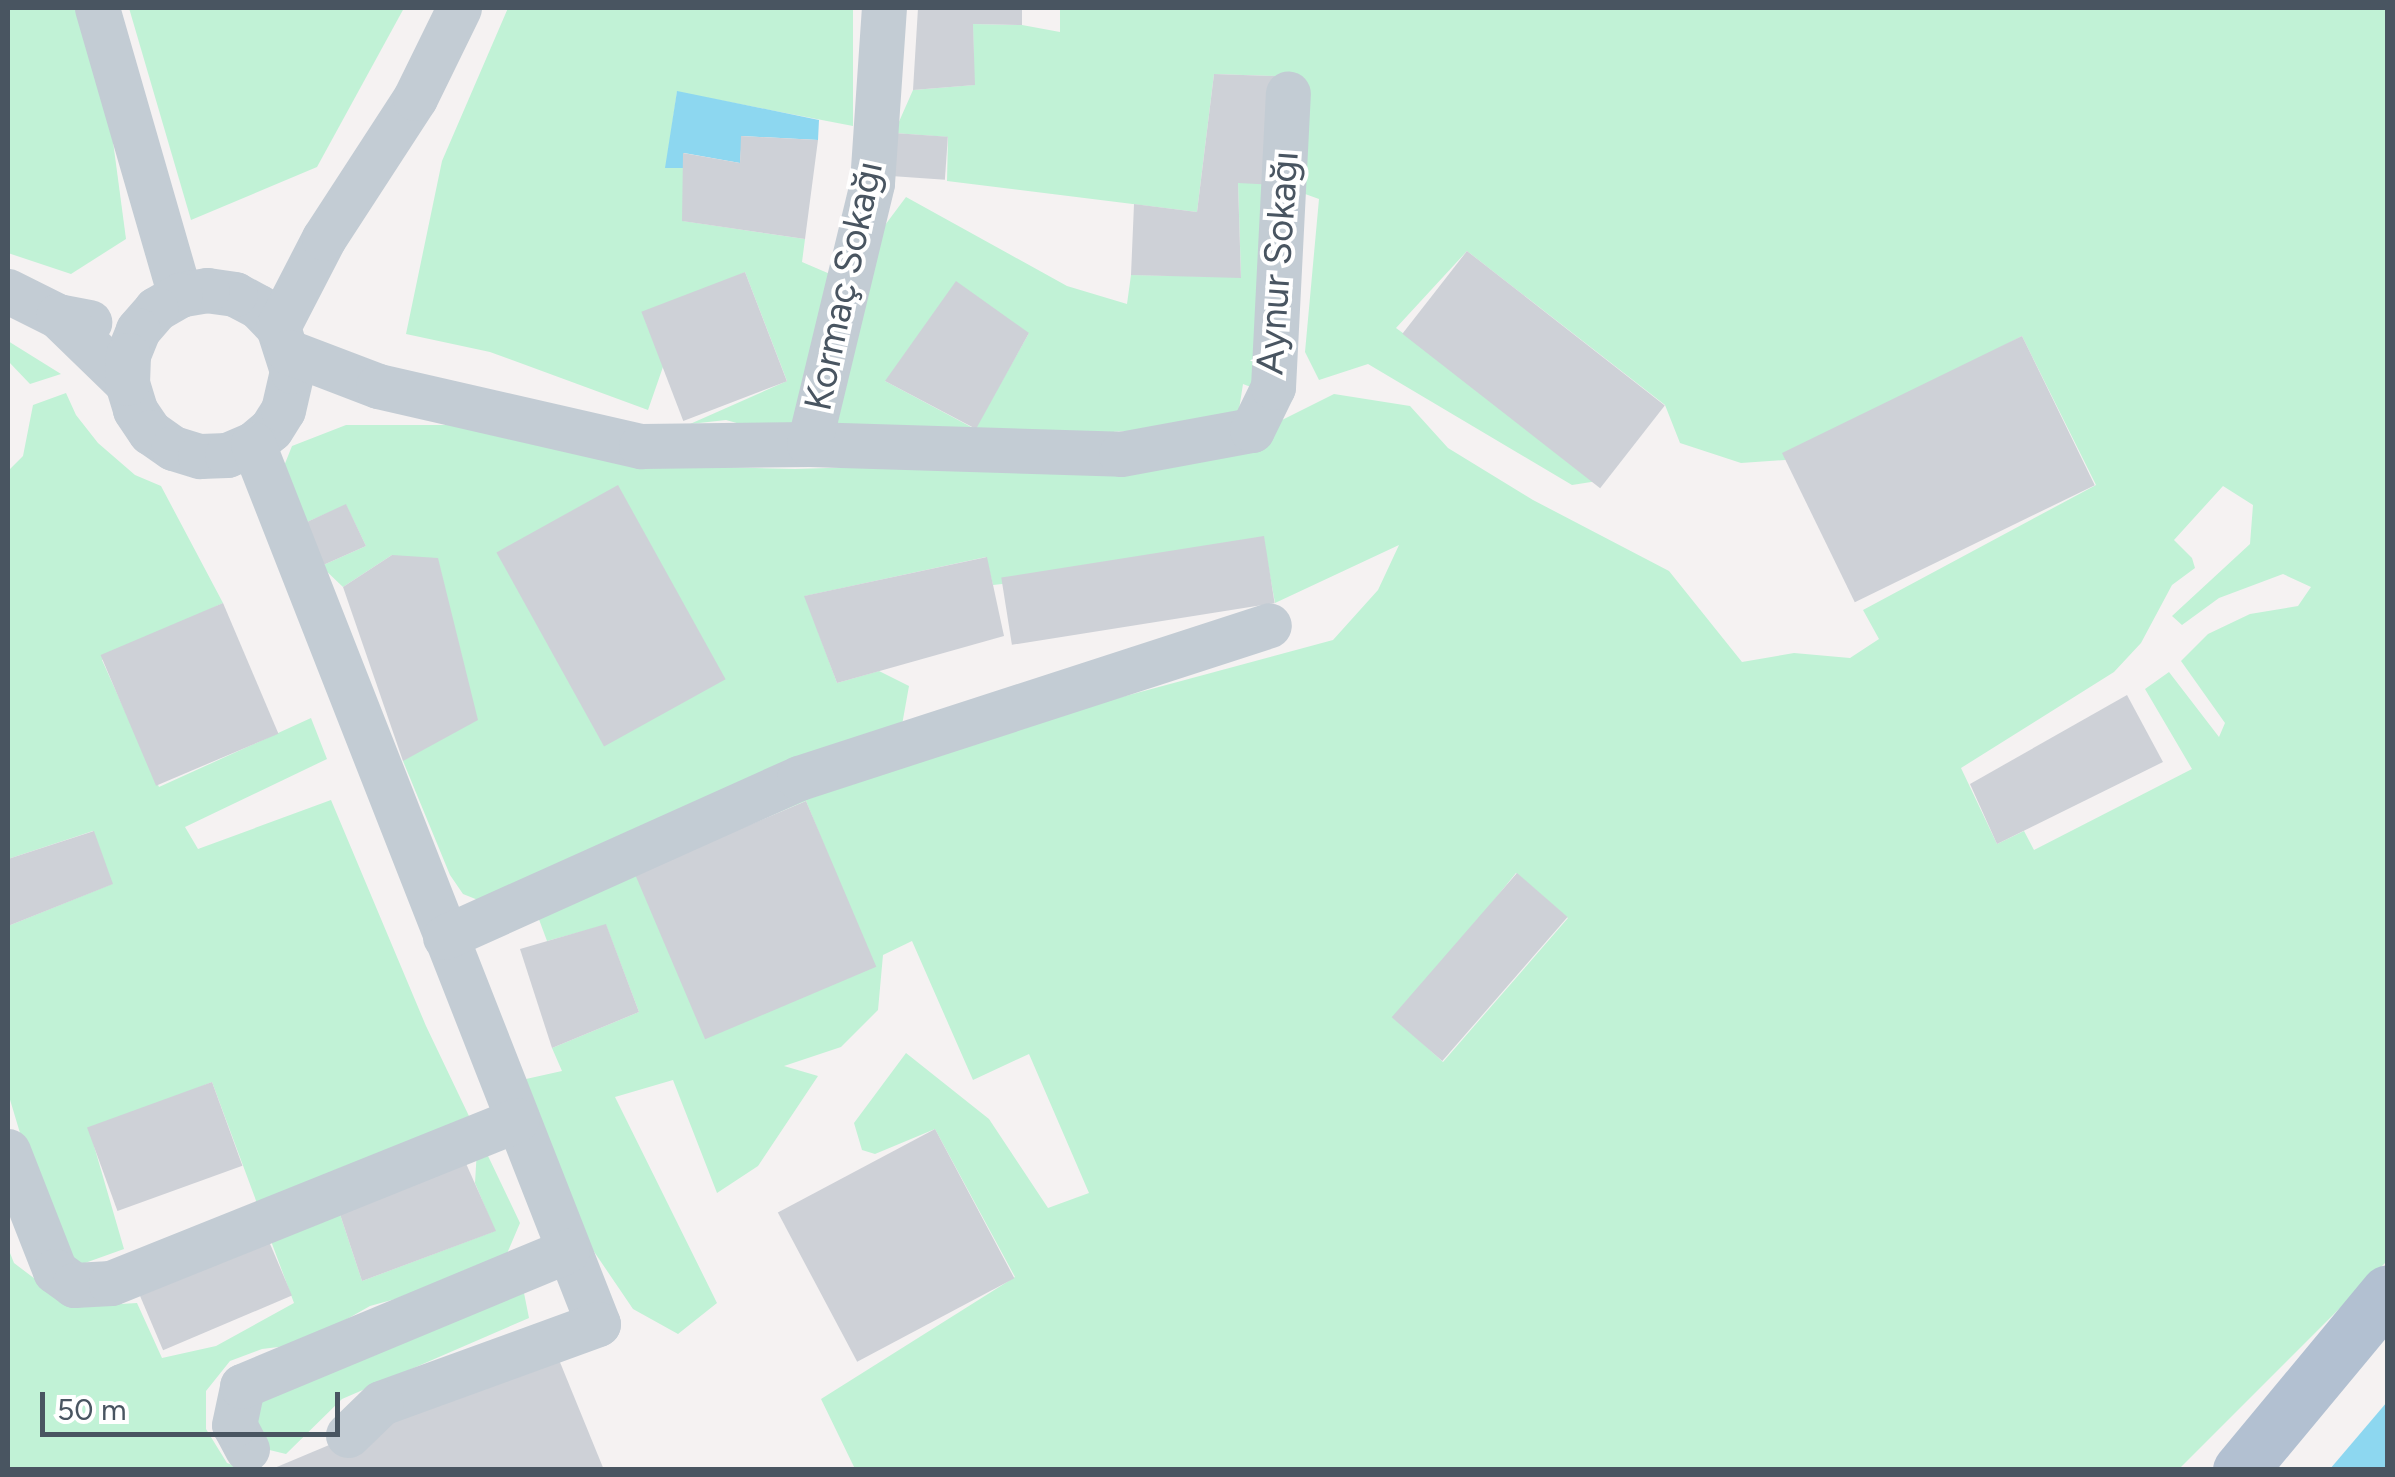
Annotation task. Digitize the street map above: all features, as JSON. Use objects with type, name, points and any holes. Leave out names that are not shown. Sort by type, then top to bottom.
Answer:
[{"type":"main road","points":[[2240,1470],[2388,1292]]},
{"type":"street","points":[[97,8],[180,295]]},
{"type":"street","points":[[284,339],[324,238],[415,98],[459,8]]},
{"type":"street","name":"Kormaç Sokağı","points":[[809,444],[872,182],[884,8]]},
{"type":"street","name":"Aynur Sokağı","points":[[809,444],[1122,454],[1252,430],[1273,386],[1288,93]]},
{"type":"street","points":[[234,294],[324,238]]},
{"type":"street","points":[[207,290],[234,294],[259,306],[284,339],[292,372],[284,410],[253,444],[227,454],[200,456],[173,448],[150,432],[135,410],[127,383],[128,356],[138,330],[156,309],[180,295],[207,290]]},
{"type":"street","points":[[8,291],[58,316],[138,330]]},
{"type":"street","points":[[58,316],[127,383]]},
{"type":"street","points":[[284,339],[378,386],[641,446],[809,444]]},
{"type":"street","points":[[284,410],[378,386]]},
{"type":"street","points":[[253,444],[598,1324],[381,1403],[348,1435]]},
{"type":"street","points":[[445,937],[799,778],[1269,625]]},
{"type":"street","points":[[8,1152],[55,1271],[74,1285],[111,1283],[516,1120]]},
{"type":"street","points":[[246,1449],[234,1425],[242,1386],[567,1251]]},
{"type":"green space","points":[[8,8],[80,8],[108,104],[126,239],[71,274],[8,253]]},
{"type":"green space","points":[[129,8],[404,8],[317,167],[191,220]]},
{"type":"green space","points":[[508,8],[853,8],[853,126],[677,92],[666,167],[683,168],[683,221],[805,239],[802,262],[844,280],[906,197],[1067,286],[1127,304],[1131,275],[1241,277],[1238,183],[1275,76],[1214,74],[1197,212],[947,181],[948,137],[894,133],[913,90],[974,85],[973,24],[1022,25],[1060,32],[1060,8],[2387,8],[2387,1261],[2179,1469],[855,1469],[821,1399],[1015,1277],[935,1129],[875,1154],[862,1150],[854,1123],[906,1053],[989,1119],[1048,1208],[1089,1193],[1029,1054],[973,1080],[912,941],[883,955],[878,1010],[841,1047],[784,1066],[818,1076],[758,1166],[717,1193],[673,1080],[615,1097],[717,1303],[678,1334],[633,1309],[544,1178],[503,1084],[562,1071],[552,1048],[639,1012],[606,925],[547,941],[527,887],[483,902],[463,894],[450,875],[403,761],[392,555],[343,587],[321,566],[366,546],[346,505],[307,522],[284,466],[292,446],[346,425],[449,425],[717,467],[795,469],[1153,458],[1270,426],[1334,394],[1410,406],[1448,448],[1533,500],[1669,571],[1742,662],[1794,653],[1850,658],[1879,639],[1863,610],[2096,485],[2022,336],[1785,460],[1741,463],[1680,443],[1665,405],[1467,251],[1396,328],[1604,480],[1572,485],[1368,364],[1319,380],[1305,352],[1319,199],[1280,185],[1269,394],[1243,384],[1238,416],[1146,430],[1037,436],[751,427],[726,420],[690,424],[787,381],[745,272],[646,323],[664,364],[648,410],[490,352],[406,334],[442,161]],"holes":[[[1029,333],[975,429],[885,381]],[[2223,486],[2253,505],[2250,544],[2172,616],[2182,625],[2219,598],[2283,574],[2311,587],[2298,606],[2250,614],[2208,634],[2181,661],[2225,723],[2219,737],[2169,672],[2145,689],[2192,769],[2034,850],[2024,831],[1997,844],[1961,768],[2114,672],[2141,643],[2172,585],[2195,568],[2192,558],[2174,540]],[[1263,537],[1275,603],[1399,545],[1378,590],[1333,640],[944,745],[895,764],[909,686],[879,671],[837,683],[805,596],[986,557],[993,585]],[[806,801],[874,967],[635,872]],[[1516,873],[1568,918],[1443,1062],[1397,1020]]]},
{"type":"green space","points":[[8,341],[61,374],[30,384],[8,361]]},
{"type":"green space","points":[[66,393],[76,415],[98,443],[135,475],[161,486],[223,603],[102,660],[159,787],[311,718],[327,759],[185,827],[198,849],[331,800],[426,1026],[477,1133],[337,1205],[362,1281],[495,1231],[475,1183],[478,1135],[520,1223],[500,1270],[370,1306],[303,1344],[262,1349],[230,1361],[206,1391],[206,1429],[227,1463],[244,1469],[8,1469],[8,1248],[14,1263],[72,1307],[137,1303],[162,1358],[216,1346],[294,1303],[212,1082],[90,1132],[124,1249],[71,1268],[47,1223],[8,1093],[8,926],[112,884],[93,831],[8,859],[8,471],[23,456],[33,405]]},
{"type":"green space","points":[[524,1293],[529,1318],[342,1399],[286,1454],[240,1443],[249,1367]]},
{"type":"water","points":[[677,91],[819,120],[818,140],[742,136],[740,163],[684,153],[683,168],[665,168]]},
{"type":"water","points":[[2387,1402],[2387,1469],[2330,1469]]},
{"type":"building","points":[[918,8],[1022,8],[1022,25],[973,24],[975,85],[913,90]]},
{"type":"building","points":[[1214,74],[1275,76],[1279,185],[1238,183],[1241,278],[1131,275],[1134,204],[1197,212]]},
{"type":"building","points":[[894,133],[948,137],[945,180],[891,176]]},
{"type":"building","points":[[741,136],[818,140],[805,239],[682,221],[683,153],[740,163]]},
{"type":"building","points":[[1467,251],[1665,406],[1600,488],[1402,334]]},
{"type":"building","points":[[745,272],[787,381],[683,421],[641,312]]},
{"type":"building","points":[[956,281],[1029,333],[976,429],[885,381]]},
{"type":"building","points":[[2022,336],[2095,485],[1855,602],[1782,453]]},
{"type":"building","points":[[618,485],[726,679],[604,747],[496,552]]},
{"type":"building","points":[[346,504],[366,546],[321,566],[307,522]]},
{"type":"building","points":[[1264,536],[1275,603],[1012,645],[1001,578]]},
{"type":"building","points":[[392,555],[438,558],[478,720],[403,761],[343,587]]},
{"type":"building","points":[[987,557],[1004,636],[837,683],[804,596]]},
{"type":"building","points":[[223,603],[278,734],[156,786],[101,655]]},
{"type":"building","points":[[2127,695],[2163,762],[1997,844],[1970,784]]},
{"type":"building","points":[[806,801],[876,967],[705,1039],[635,874]]},
{"type":"building","points":[[94,831],[113,884],[8,926],[8,859]]},
{"type":"building","points":[[1517,873],[1568,917],[1442,1061],[1392,1017]]},
{"type":"building","points":[[606,924],[639,1012],[552,1048],[520,949]]},
{"type":"building","points":[[212,1082],[242,1166],[117,1211],[87,1127]]},
{"type":"building","points":[[935,1129],[1014,1278],[857,1362],[778,1213]]},
{"type":"building","points":[[460,1150],[496,1231],[362,1281],[337,1205]]},
{"type":"building","points":[[265,1232],[292,1296],[163,1350],[136,1287]]},
{"type":"building","points":[[555,1350],[604,1470],[272,1470],[272,1469]]}]
